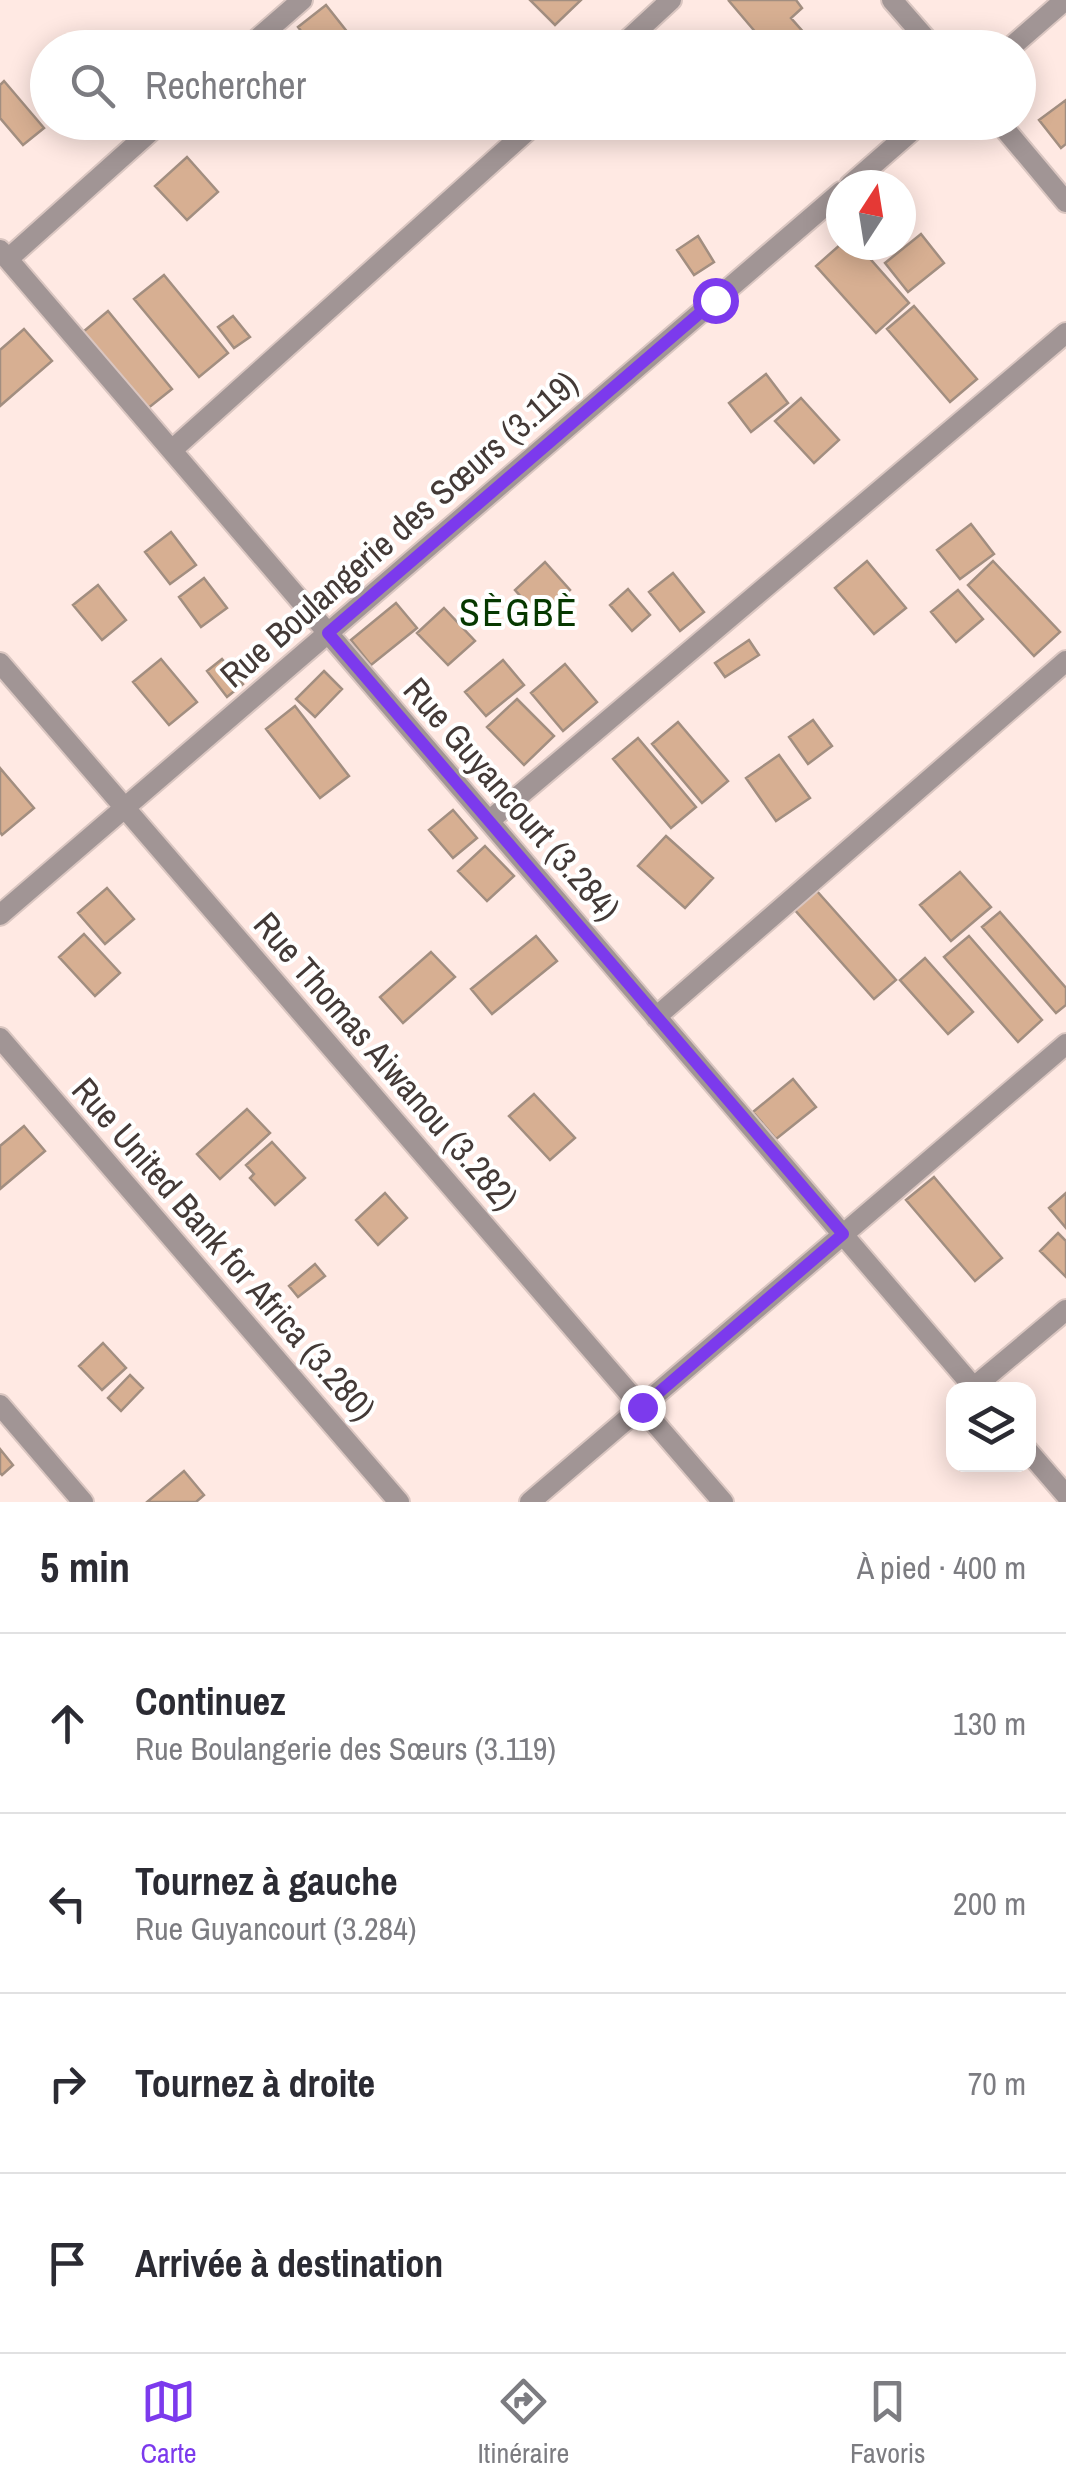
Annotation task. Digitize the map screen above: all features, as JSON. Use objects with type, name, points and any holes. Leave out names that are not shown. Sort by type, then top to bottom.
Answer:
[{"type":"street","points":[[268,30],[302,0]]},
{"type":"street","points":[[638,30],[671,0]]},
{"type":"street","points":[[892,0],[918,30]]},
{"type":"street","points":[[1031,30],[1065,0]]},
{"type":"street","points":[[4,254],[140,140]]},
{"type":"street","points":[[172,450],[517,140]]},
{"type":"street","points":[[867,170],[901,140]]},
{"type":"street","points":[[1014,140],[1066,202]]},
{"type":"street","name":"Rue Boulangerie des Sœurs (3.119)","points":[[0,915],[826,205]]},
{"type":"street","name":"Rue Guyancourt (3.284)","points":[[4,254],[970,1382]]},
{"type":"street","points":[[489,821],[1066,334]]},
{"type":"street","points":[[656,1016],[1066,661]]},
{"type":"street","name":"Rue Thomas Aiwanou (3.282)","points":[[0,663],[724,1502]]},
{"type":"street","name":"Rue United Bank for Africa (3.280)","points":[[0,1038],[399,1502]]},
{"type":"street","points":[[530,1502],[1066,1044]]},
{"type":"street","points":[[982,1382],[1066,1310]]},
{"type":"street","points":[[0,1405],[83,1502]]},
{"type":"street","points":[[1036,1460],[1066,1495]]},
{"type":"building","points":[[530,0],[581,0],[555,25]]},
{"type":"building","points":[[796,0],[802,8],[791,18],[802,30],[754,30],[729,1]]},
{"type":"building","points":[[326,5],[346,30],[300,30],[298,27]]},
{"type":"building","points":[[4,81],[30,112],[30,139],[23,145],[0,118],[0,85]]},
{"type":"building","points":[[1066,100],[1066,144],[1061,148],[1039,120]]},
{"type":"building","points":[[187,157],[218,192],[187,220],[155,186]]},
{"type":"building","points":[[921,234],[944,263],[908,292],[885,263],[916,260],[916,238]]},
{"type":"building","points":[[698,236],[714,262],[694,275],[677,250]]},
{"type":"building","points":[[826,257],[871,260],[909,303],[876,333],[816,266]]},
{"type":"building","points":[[164,275],[228,353],[199,377],[134,299]]},
{"type":"building","points":[[914,306],[977,379],[950,402],[887,329]]},
{"type":"building","points":[[108,311],[172,389],[147,409],[83,332]]},
{"type":"building","points":[[233,316],[250,337],[234,348],[218,327]]},
{"type":"building","points":[[24,329],[52,361],[0,406],[0,350]]},
{"type":"building","points":[[766,374],[788,403],[751,432],[729,403]]},
{"type":"building","points":[[801,398],[839,440],[814,463],[775,421]]},
{"type":"building","points":[[971,524],[994,554],[960,579],[937,550]]},
{"type":"building","points":[[171,532],[196,565],[170,584],[145,552]]},
{"type":"building","points":[[867,561],[906,608],[874,634],[835,588]]},
{"type":"building","points":[[993,561],[1060,632],[1034,656],[968,585]]},
{"type":"building","points":[[545,562],[570,590],[540,618],[515,590]]},
{"type":"building","points":[[673,573],[704,612],[680,631],[649,592]]},
{"type":"building","points":[[204,578],[227,608],[201,627],[179,597]]},
{"type":"building","points":[[98,585],[126,620],[102,640],[73,605]]},
{"type":"building","points":[[628,589],[650,615],[632,631],[610,605]]},
{"type":"building","points":[[958,590],[983,619],[956,642],[931,612]]},
{"type":"building","points":[[396,603],[417,628],[371,665],[351,640]]},
{"type":"building","points":[[444,608],[475,641],[448,665],[417,633]]},
{"type":"building","points":[[749,640],[759,655],[725,677],[715,663]]},
{"type":"building","points":[[161,659],[197,702],[169,725],[133,682]]},
{"type":"building","points":[[222,659],[243,684],[227,697],[207,671]]},
{"type":"building","points":[[503,660],[524,685],[486,716],[465,692]]},
{"type":"building","points":[[565,664],[597,702],[563,731],[531,693]]},
{"type":"building","points":[[324,671],[342,689],[315,717],[296,699]]},
{"type":"building","points":[[517,699],[554,736],[524,765],[487,727]]},
{"type":"building","points":[[295,706],[349,776],[320,798],[266,729]]},
{"type":"building","points":[[813,720],[832,746],[808,764],[789,737]]},
{"type":"building","points":[[678,722],[728,781],[702,803],[652,744]]},
{"type":"building","points":[[638,738],[696,807],[671,828],[613,759]]},
{"type":"building","points":[[779,755],[810,798],[776,821],[746,778]]},
{"type":"building","points":[[0,768],[34,808],[2,835],[0,832]]},
{"type":"building","points":[[453,810],[477,838],[453,858],[429,830]]},
{"type":"building","points":[[666,836],[713,878],[685,908],[638,866]]},
{"type":"building","points":[[485,846],[514,876],[487,901],[458,871]]},
{"type":"building","points":[[960,872],[991,907],[951,941],[920,905]]},
{"type":"building","points":[[107,888],[134,919],[105,944],[78,913]]},
{"type":"building","points":[[816,890],[896,980],[874,999],[794,909]]},
{"type":"building","points":[[1000,912],[1066,988],[1066,1005],[1056,1013],[982,927]]},
{"type":"building","points":[[84,934],[120,973],[95,996],[59,957]]},
{"type":"building","points":[[536,936],[557,961],[492,1014],[471,989]]},
{"type":"building","points":[[969,936],[1042,1020],[1018,1042],[944,957]]},
{"type":"building","points":[[431,952],[455,977],[403,1023],[380,997]]},
{"type":"building","points":[[925,958],[973,1012],[948,1034],[900,980]]},
{"type":"building","points":[[793,1079],[816,1107],[776,1139],[753,1112]]},
{"type":"building","points":[[534,1094],[575,1138],[550,1160],[509,1116]]},
{"type":"building","points":[[247,1109],[270,1133],[220,1179],[197,1154]]},
{"type":"building","points":[[24,1126],[45,1151],[0,1189],[0,1146]]},
{"type":"building","points":[[272,1142],[305,1178],[275,1205],[250,1178],[254,1174],[246,1165]]},
{"type":"building","points":[[934,1177],[1002,1258],[975,1281],[906,1200]]},
{"type":"building","points":[[385,1193],[407,1218],[378,1245],[356,1220]]},
{"type":"building","points":[[1066,1193],[1066,1228],[1049,1208]]},
{"type":"building","points":[[1058,1233],[1066,1241],[1066,1277],[1040,1251]]},
{"type":"building","points":[[315,1264],[325,1276],[298,1297],[289,1286]]},
{"type":"building","points":[[103,1343],[126,1368],[102,1390],[79,1366]]},
{"type":"building","points":[[130,1375],[143,1388],[121,1411],[108,1398]]},
{"type":"building","points":[[0,1449],[13,1465],[2,1475],[0,1473]]},
{"type":"building","points":[[184,1471],[204,1495],[196,1502],[147,1502]]},
{"type":"district","name":"SÈGBÈ","points":[[519,612]]},
{"type":"route","points":[[642,1407],[843,1234],[328,633],[715,300]]}]
